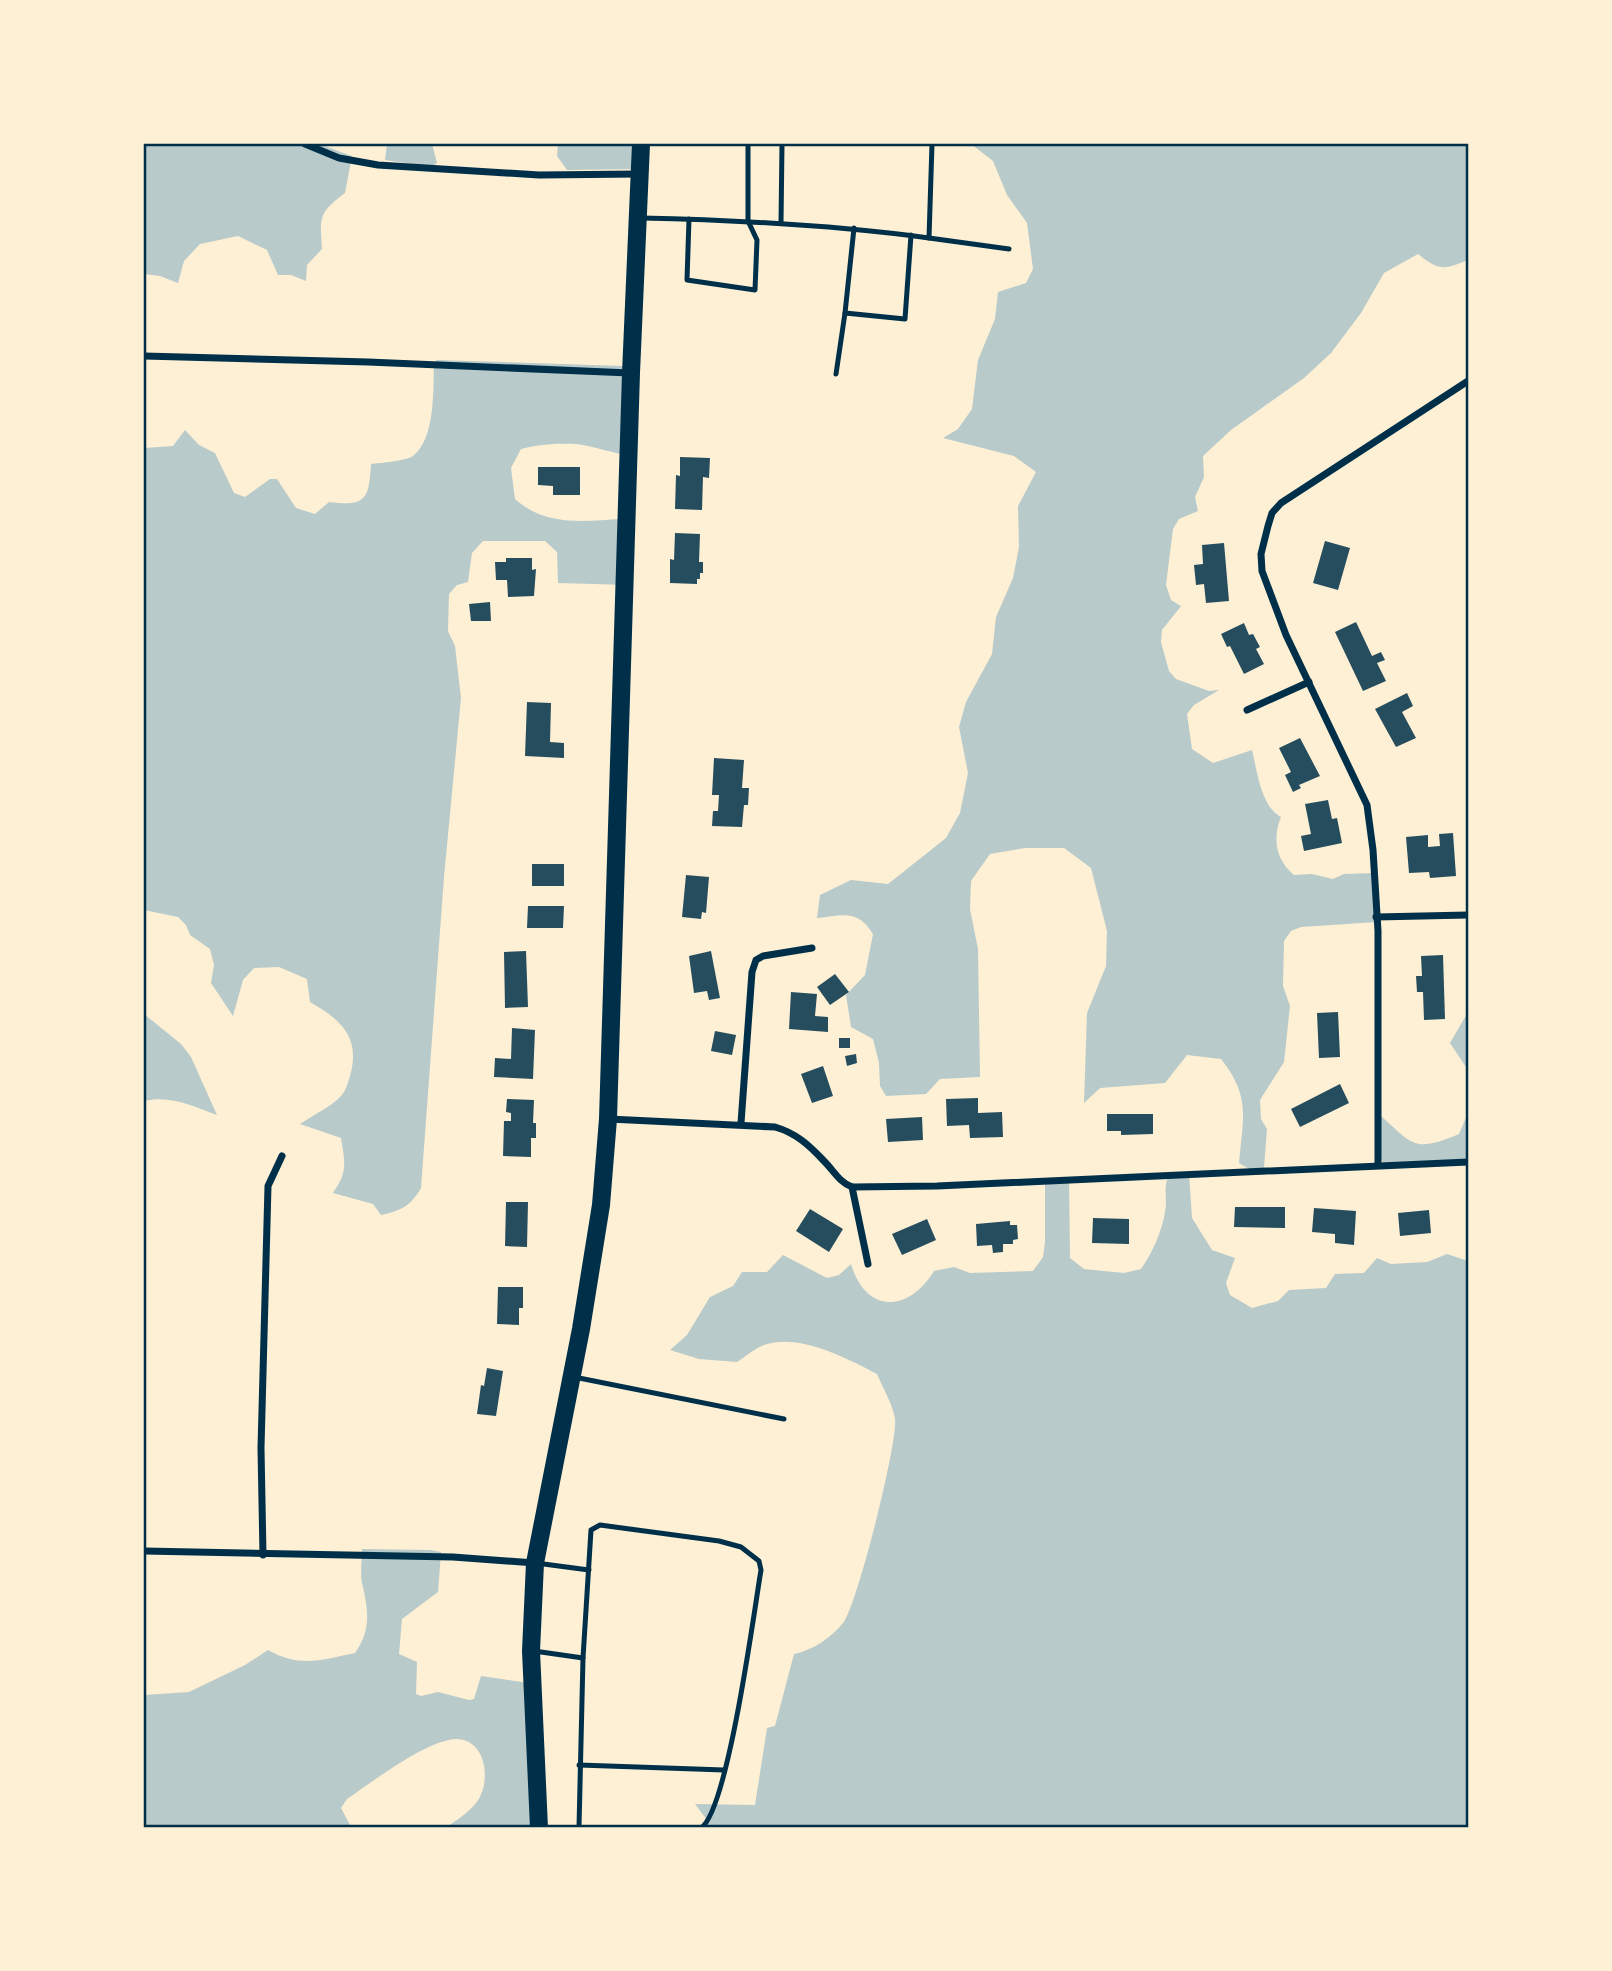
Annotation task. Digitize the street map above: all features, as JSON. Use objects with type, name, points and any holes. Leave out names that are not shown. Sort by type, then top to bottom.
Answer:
[{"type":"main road","points":[[539,1828],[531,1651],[535,1563],[601,1205],[608,1119],[631,373],[641,144]]},
{"type":"street","points":[[304,144],[339,158],[378,164],[538,175],[639,174]]},
{"type":"street","points":[[144,356],[631,373]]},
{"type":"street","points":[[1378,1164],[1376,918],[1373,850],[1367,805],[1286,635],[1262,571],[1261,554],[1272,513],[1299,490],[1468,381]]},
{"type":"street","points":[[1247,710],[1309,682]]},
{"type":"street","points":[[1376,918],[1468,915]]},
{"type":"street","points":[[741,1124],[752,972],[756,960],[764,956],[812,948]]},
{"type":"street","points":[[608,1119],[775,1126],[792,1131],[843,1183],[852,1187],[1468,1162]]},
{"type":"street","points":[[263,1555],[262,1435],[268,1186],[282,1156]]},
{"type":"street","points":[[852,1187],[868,1264]]},
{"type":"street","points":[[144,1551],[453,1557],[535,1563]]},
{"type":"lane","points":[[689,219],[687,279],[755,290],[757,240],[748,221],[748,144]]},
{"type":"lane","points":[[781,223],[782,144]]},
{"type":"lane","points":[[929,238],[932,144]]},
{"type":"lane","points":[[638,218],[854,228],[1009,249]]},
{"type":"lane","points":[[836,374],[854,228]]},
{"type":"lane","points":[[845,313],[905,319],[911,235]]},
{"type":"lane","points":[[571,1377],[784,1419]]},
{"type":"lane","points":[[579,1827],[583,1658],[591,1530],[600,1525],[719,1541],[741,1547],[759,1561],[761,1570],[731,1745],[714,1810],[706,1825],[701,1828]]},
{"type":"lane","points":[[535,1563],[589,1570]]},
{"type":"lane","points":[[531,1651],[583,1658]]},
{"type":"lane","points":[[579,1765],[724,1770]]},
{"type":"lane","points":[[556,1828],[602,1828]]},
{"type":"shaded area","points":[[144,144],[319,144],[352,156],[345,193],[325,211],[321,223],[322,249],[307,265],[306,281],[291,275],[278,275],[267,250],[238,236],[200,244],[184,261],[178,283],[160,276],[144,274]]},
{"type":"shaded area","points":[[387,144],[432,144],[437,163],[431,167],[385,160]]},
{"type":"shaded area","points":[[558,144],[643,144],[640,169],[567,170],[557,156]]},
{"type":"shaded area","points":[[971,144],[1468,144],[1468,260],[1442,267],[1431,264],[1418,254],[1384,273],[1361,313],[1331,353],[1304,378],[1231,430],[1203,456],[1204,477],[1195,497],[1198,511],[1179,519],[1173,529],[1166,585],[1171,600],[1181,606],[1162,630],[1161,642],[1169,671],[1176,679],[1209,691],[1219,690],[1194,705],[1187,714],[1192,749],[1213,763],[1252,750],[1264,797],[1281,817],[1277,849],[1283,863],[1294,875],[1312,874],[1333,879],[1344,874],[1374,873],[1377,922],[1301,927],[1291,931],[1284,941],[1283,986],[1290,1006],[1284,1062],[1260,1100],[1261,1119],[1267,1129],[1264,1168],[1251,1170],[1239,1163],[1243,1120],[1241,1096],[1231,1072],[1221,1059],[1187,1055],[1165,1083],[1100,1088],[1084,1103],[1087,1013],[1106,966],[1107,931],[1091,868],[1064,848],[1025,848],[990,854],[971,881],[970,909],[978,949],[980,1077],[940,1079],[926,1094],[886,1096],[880,1086],[879,1063],[873,1039],[851,1027],[846,995],[865,975],[873,934],[856,917],[842,915],[817,918],[820,895],[851,880],[888,884],[946,838],[960,813],[968,773],[959,727],[966,702],[992,654],[996,617],[1013,578],[1019,547],[1018,506],[1036,472],[1014,456],[943,438],[958,429],[972,409],[978,360],[995,319],[998,292],[1026,283],[1033,269],[1027,223],[1007,195],[993,161]]},
{"type":"shaded area","points":[[434,362],[623,366],[632,455],[576,444],[541,445],[521,449],[511,468],[515,499],[539,514],[566,520],[622,519],[629,585],[558,583],[557,552],[545,541],[483,541],[472,553],[468,582],[457,585],[449,594],[448,631],[455,646],[461,698],[444,877],[421,1188],[404,1207],[381,1215],[373,1204],[333,1193],[344,1167],[341,1138],[300,1124],[341,1096],[348,1084],[353,1062],[353,1051],[346,1031],[331,1016],[310,1002],[307,979],[279,967],[254,968],[243,980],[233,1016],[211,983],[214,965],[210,949],[190,935],[186,925],[178,917],[144,910],[144,448],[173,446],[185,430],[199,445],[215,453],[234,493],[245,497],[270,479],[277,479],[296,508],[315,514],[329,502],[351,503],[363,498],[369,485],[371,464],[410,458],[420,448],[426,437],[432,412]]},
{"type":"shaded area","points":[[1468,1012],[1468,1070],[1450,1043]]},
{"type":"shaded area","points":[[144,1014],[181,1044],[191,1057],[217,1115],[172,1100],[144,1101]]},
{"type":"shaded area","points":[[1468,1113],[1468,1161],[1383,1163],[1380,1115],[1408,1139],[1423,1144],[1459,1134]]},
{"type":"shaded area","points":[[1170,1173],[1189,1173],[1192,1218],[1212,1250],[1235,1258],[1226,1283],[1230,1295],[1252,1308],[1278,1301],[1289,1290],[1326,1288],[1335,1274],[1364,1273],[1377,1258],[1391,1264],[1427,1262],[1447,1254],[1468,1261],[1468,1827],[706,1827],[707,1820],[695,1804],[755,1805],[767,1728],[775,1726],[794,1654],[815,1646],[833,1634],[843,1623],[857,1587],[884,1489],[895,1419],[877,1374],[822,1349],[792,1342],[778,1342],[761,1346],[737,1362],[699,1359],[670,1350],[687,1335],[710,1297],[733,1286],[742,1272],[767,1272],[783,1255],[827,1278],[839,1275],[851,1264],[867,1292],[888,1302],[912,1295],[934,1271],[954,1267],[970,1273],[1033,1271],[1043,1257],[1045,1242],[1045,1179],[1069,1179],[1070,1258],[1084,1269],[1124,1273],[1141,1269],[1162,1227],[1166,1207],[1166,1183]]},
{"type":"shaded area","points":[[362,1549],[441,1552],[438,1592],[402,1619],[399,1654],[417,1662],[416,1694],[421,1696],[438,1692],[474,1699],[481,1676],[529,1683],[539,1827],[447,1827],[476,1803],[484,1785],[484,1764],[480,1754],[466,1741],[456,1739],[430,1746],[415,1754],[347,1799],[341,1808],[351,1827],[144,1828],[144,1695],[189,1692],[245,1665],[268,1650],[301,1661],[355,1653],[364,1636],[367,1619],[361,1579]]},
{"type":"building","points":[[680,457],[710,458],[709,478],[703,477],[702,510],[675,509],[676,475],[680,476]]},
{"type":"building","points":[[538,467],[580,467],[580,495],[553,495],[553,486],[538,485]]},
{"type":"building","points":[[675,533],[700,534],[699,562],[703,562],[703,573],[700,573],[697,584],[670,583],[670,559],[674,560]]},
{"type":"building","points":[[1325,541],[1350,548],[1338,590],[1313,583]]},
{"type":"building","points":[[1224,543],[1229,601],[1206,603],[1204,584],[1196,585],[1194,565],[1203,564],[1202,545]]},
{"type":"building","points":[[506,558],[532,558],[532,570],[536,569],[534,596],[508,597],[507,580],[496,580],[495,562],[506,562]]},
{"type":"building","points":[[490,602],[491,621],[471,621],[469,604]]},
{"type":"building","points":[[1356,622],[1372,656],[1381,652],[1385,660],[1377,663],[1386,681],[1363,691],[1335,632]]},
{"type":"building","points":[[1244,623],[1249,635],[1253,634],[1260,647],[1256,649],[1264,664],[1244,674],[1221,634]]},
{"type":"building","points":[[1407,693],[1413,706],[1402,712],[1416,738],[1396,747],[1375,709]]},
{"type":"building","points":[[527,702],[551,703],[550,742],[564,743],[564,758],[525,756]]},
{"type":"building","points":[[1300,738],[1320,776],[1299,785],[1301,788],[1293,792],[1285,775],[1291,772],[1279,748]]},
{"type":"building","points":[[714,758],[744,760],[742,788],[749,788],[742,827],[712,826],[713,811],[718,811],[719,795],[712,795]]},
{"type":"building","points":[[1328,800],[1332,819],[1337,818],[1342,843],[1304,851],[1301,836],[1311,834],[1305,804]]},
{"type":"building","points":[[1453,833],[1456,876],[1430,878],[1429,872],[1409,873],[1406,837],[1428,835],[1428,847],[1440,846],[1439,834]]},
{"type":"building","points":[[532,864],[564,864],[564,886],[532,886]]},
{"type":"building","points":[[686,875],[709,877],[706,913],[702,912],[701,919],[682,917]]},
{"type":"building","points":[[528,906],[564,906],[563,928],[527,928]]},
{"type":"building","points":[[526,951],[528,1007],[505,1008],[504,952]]},
{"type":"building","points":[[711,951],[720,998],[709,1000],[707,991],[694,993],[689,956]]},
{"type":"building","points":[[1443,955],[1445,1019],[1424,1020],[1423,992],[1417,992],[1416,976],[1422,976],[1421,956]]},
{"type":"building","points":[[835,974],[849,992],[830,1005],[817,987]]},
{"type":"building","points":[[791,992],[817,994],[815,1016],[828,1017],[828,1032],[789,1029]]},
{"type":"building","points":[[1338,1012],[1340,1057],[1319,1058],[1317,1013]]},
{"type":"building","points":[[512,1028],[535,1030],[533,1079],[494,1077],[495,1058],[511,1059]]},
{"type":"building","points":[[715,1031],[736,1035],[732,1055],[711,1051]]},
{"type":"building","points":[[839,1038],[850,1038],[850,1048],[839,1048]]},
{"type":"building","points":[[856,1054],[857,1063],[847,1066],[845,1056]]},
{"type":"building","points":[[823,1066],[833,1096],[812,1103],[801,1074]]},
{"type":"building","points":[[1340,1084],[1349,1103],[1300,1127],[1291,1109]]},
{"type":"building","points":[[978,1098],[978,1113],[1002,1112],[1003,1137],[970,1138],[969,1125],[947,1126],[946,1099]]},
{"type":"building","points":[[507,1099],[534,1100],[533,1123],[536,1123],[536,1138],[531,1138],[531,1157],[503,1156],[504,1121],[511,1121],[511,1113],[506,1112]]},
{"type":"building","points":[[1107,1114],[1153,1114],[1153,1134],[1121,1135],[1121,1131],[1107,1131]]},
{"type":"building","points":[[922,1117],[923,1140],[888,1142],[886,1119]]},
{"type":"building","points":[[506,1202],[528,1202],[527,1247],[505,1246]]},
{"type":"building","points":[[1235,1207],[1285,1207],[1285,1228],[1234,1227]]},
{"type":"building","points":[[1314,1208],[1356,1211],[1354,1245],[1335,1243],[1335,1234],[1312,1232]]},
{"type":"building","points":[[810,1209],[843,1229],[829,1252],[796,1231]]},
{"type":"building","points":[[1429,1210],[1431,1233],[1400,1236],[1398,1213]]},
{"type":"building","points":[[1093,1218],[1129,1219],[1129,1244],[1092,1243]]},
{"type":"building","points":[[927,1219],[936,1240],[902,1255],[892,1234]]},
{"type":"building","points":[[1010,1221],[1010,1225],[1017,1225],[1018,1239],[1013,1240],[1013,1244],[1003,1244],[1003,1252],[993,1253],[992,1245],[977,1246],[976,1224]]},
{"type":"building","points":[[498,1287],[523,1287],[523,1308],[519,1308],[519,1325],[497,1324]]},
{"type":"building","points":[[487,1368],[503,1371],[496,1416],[477,1414],[481,1385],[484,1386]]}]
